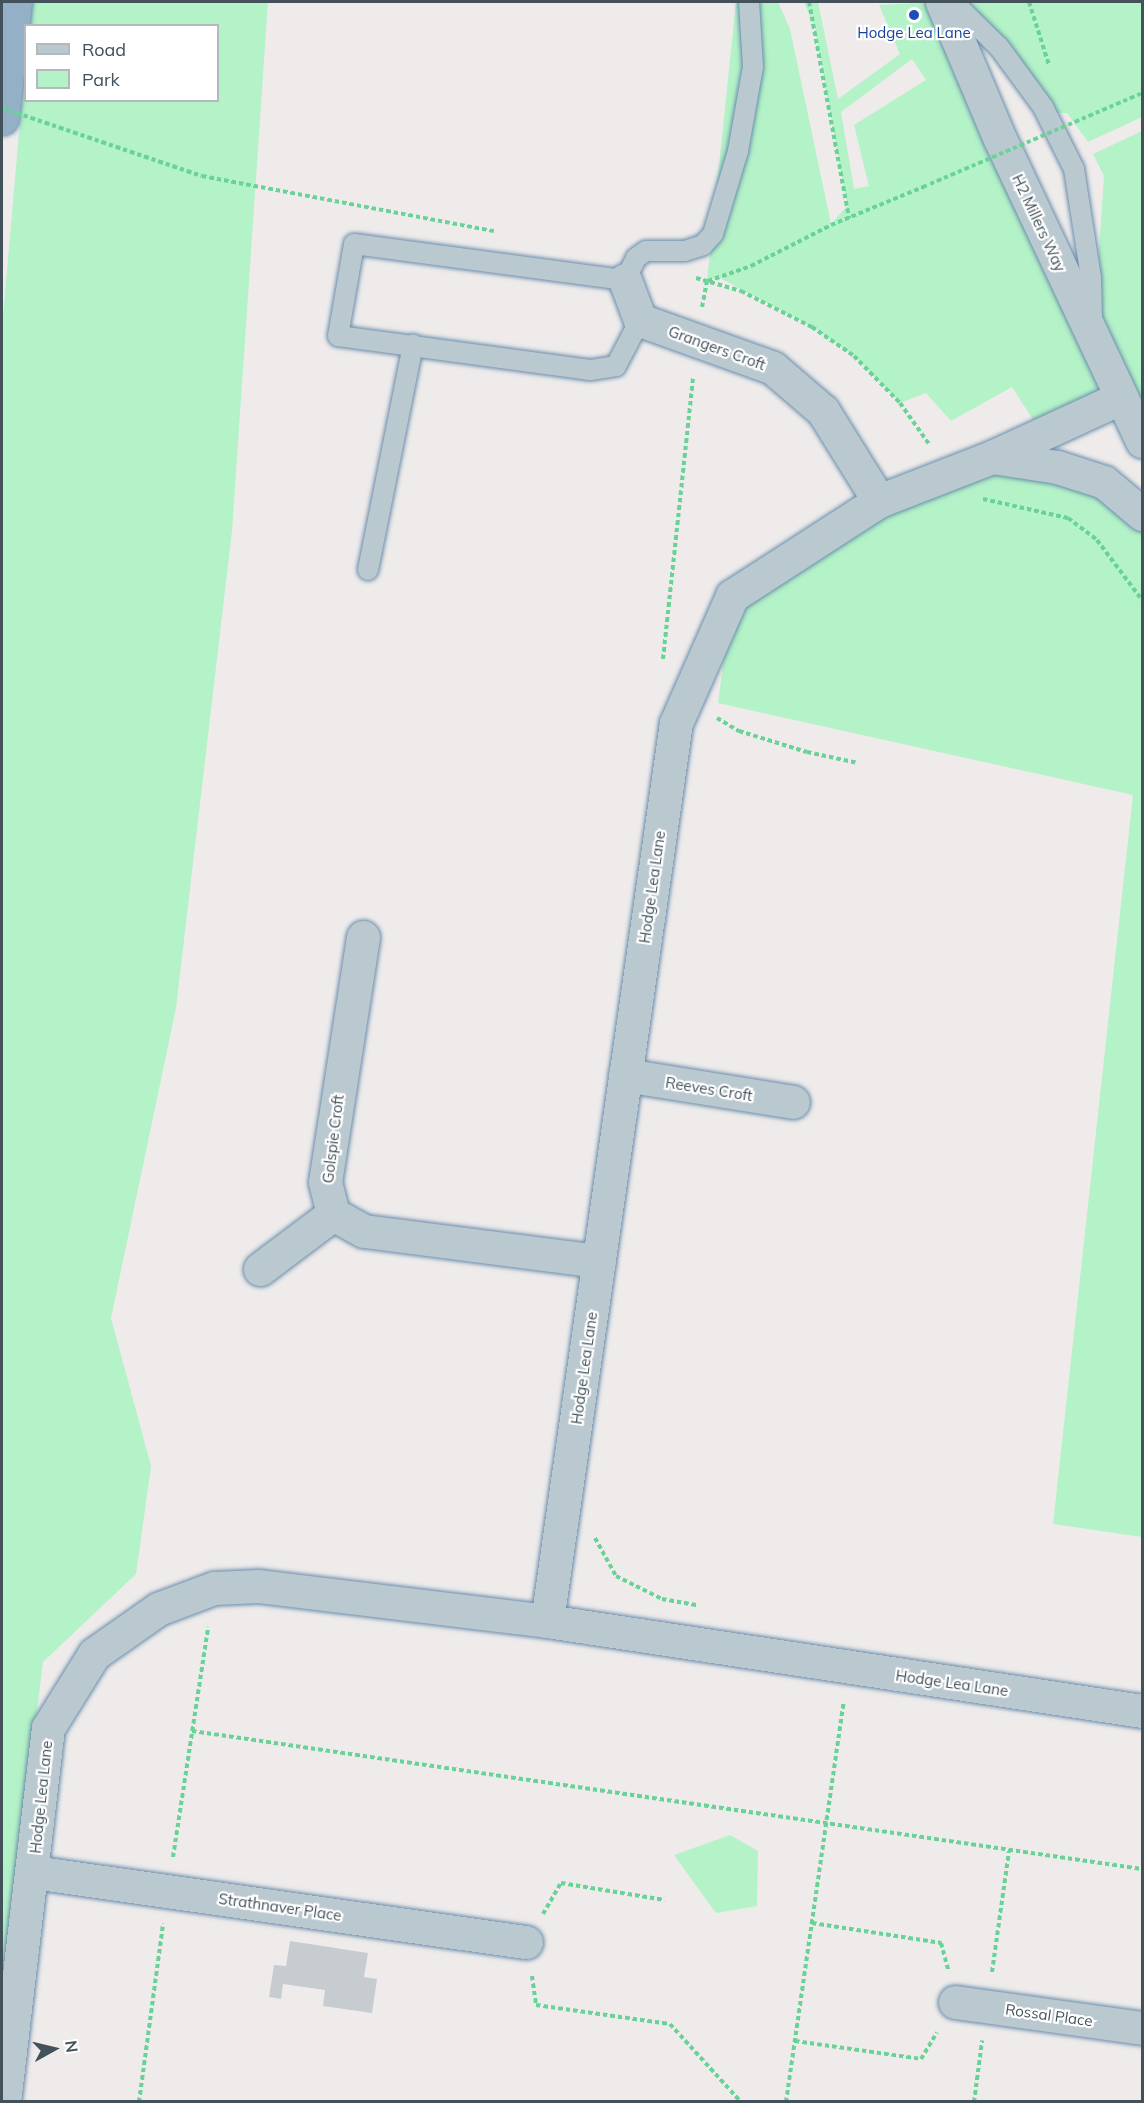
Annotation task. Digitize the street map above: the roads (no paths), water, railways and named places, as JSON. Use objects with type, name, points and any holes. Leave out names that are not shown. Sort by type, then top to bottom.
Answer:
[{"type":"highway","points":[[2,118],[15,2]]},
{"type":"street","name":"H2 Millers Way","points":[[942,2],[1093,342],[1143,441]]},
{"type":"street","points":[[625,280],[640,320]]},
{"type":"street","name":"Grangers Croft","points":[[640,320],[772,368],[823,411],[879,501]]},
{"type":"street","name":"Hodge Lea Lane","points":[[547,1621],[676,723],[732,596],[879,501],[992,458],[1120,398]]},
{"type":"street","points":[[992,458],[1057,467],[1104,483],[1143,514]]},
{"type":"street","name":"Golspie Croft","points":[[333,1214],[325,1182],[363,937]]},
{"type":"street","name":"Reeves Croft","points":[[625,1075],[793,1102]]},
{"type":"street","points":[[260,1269],[333,1214],[364,1231],[599,1261]]},
{"type":"street","name":"Hodge Lea Lane","points":[[4,2102],[33,1872],[48,1728],[94,1654],[158,1610],[214,1588],[259,1586],[547,1621],[1143,1711]]},
{"type":"street","name":"Strathnaver Place","points":[[33,1872],[526,1941]]},
{"type":"street","name":"Rossal Place","points":[[956,2002],[1143,2028]]},
{"type":"lane","points":[[640,320],[616,366],[590,370],[413,344],[338,336],[354,244],[625,280],[636,258],[646,251],[685,251],[703,245],[712,234],[730,184],[748,99],[753,67],[749,2]]},
{"type":"lane","points":[[953,2],[999,47],[1036,98],[1074,169],[1091,278],[1093,342]]},
{"type":"lane","points":[[368,570],[413,344]]},
{"type":"place","name":"Hodge Lea Lane","points":[[914,15]]}]
